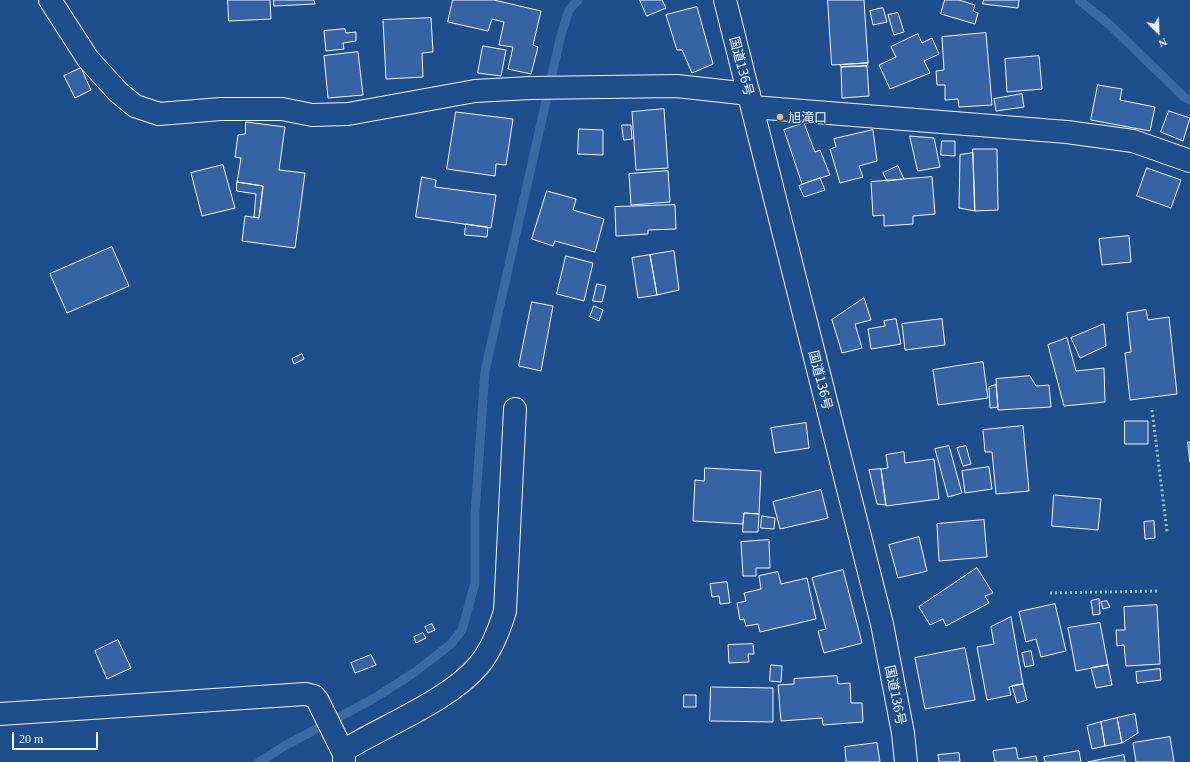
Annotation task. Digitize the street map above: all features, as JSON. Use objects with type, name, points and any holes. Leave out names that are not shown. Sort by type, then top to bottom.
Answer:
[{"type":"main road","points":[[50,0],[88,59],[118,92],[136,106],[159,114],[221,110],[282,109],[312,114],[348,114],[475,92],[538,88],[677,86],[751,100],[1067,132],[1133,141],[1190,161]]},
{"type":"main road","name":"国道136号","points":[[725,0],[882,624],[903,733],[906,762]]},
{"type":"main road","points":[[0,714],[305,694],[314,696],[318,701],[342,753],[426,705],[460,683],[478,666],[490,649],[500,630],[505,611],[515,408]]},
{"type":"building","points":[[228,0],[270,0],[271,19],[229,21]]},
{"type":"building","points":[[274,0],[314,0],[315,4],[274,6]]},
{"type":"building","points":[[453,0],[494,0],[541,11],[533,45],[538,47],[531,74],[508,69],[513,47],[499,45],[504,22],[492,19],[488,31],[448,22]]},
{"type":"building","points":[[640,0],[662,0],[666,8],[647,16]]},
{"type":"building","points":[[828,0],[864,0],[868,63],[832,65]]},
{"type":"building","points":[[945,0],[959,0],[975,5],[973,11],[978,13],[975,24],[941,14]]},
{"type":"building","points":[[984,0],[1019,0],[1018,8],[983,4]]},
{"type":"building","points":[[697,7],[713,64],[692,73],[682,50],[677,50],[666,15]]},
{"type":"building","points":[[883,8],[887,22],[873,25],[870,11]]},
{"type":"building","points":[[898,13],[904,32],[894,35],[888,15]]},
{"type":"building","points":[[431,18],[433,52],[422,53],[423,77],[386,79],[383,20]]},
{"type":"building","points":[[345,29],[346,33],[356,32],[356,41],[343,43],[344,49],[326,51],[324,31]]},
{"type":"building","points":[[986,33],[992,105],[959,107],[958,99],[945,100],[945,85],[937,85],[936,71],[944,70],[942,37]]},
{"type":"building","points":[[918,34],[922,43],[932,38],[939,54],[924,61],[930,73],[890,89],[879,65],[896,57],[891,47]]},
{"type":"building","points":[[483,46],[506,50],[501,76],[478,73]]},
{"type":"building","points":[[358,52],[363,95],[328,98],[324,56]]},
{"type":"building","points":[[1039,56],[1042,89],[1007,92],[1005,59]]},
{"type":"building","points":[[868,63],[867,66],[841,67],[840,65]]},
{"type":"building","points":[[867,66],[869,96],[842,98],[841,67]]},
{"type":"building","points":[[81,68],[91,90],[75,98],[64,76]]},
{"type":"building","points":[[1098,85],[1122,89],[1120,100],[1155,107],[1150,131],[1091,120]]},
{"type":"building","points":[[1022,94],[1024,107],[996,111],[994,99]]},
{"type":"building","points":[[664,109],[668,168],[636,170],[632,112]]},
{"type":"building","points":[[1169,111],[1190,118],[1183,141],[1161,132]]},
{"type":"building","points":[[456,112],[513,119],[506,165],[496,164],[495,176],[447,169]]},
{"type":"building","points":[[246,122],[285,127],[279,170],[305,173],[295,248],[242,241],[245,216],[259,218],[263,186],[237,182],[241,158],[235,157],[238,135],[245,134]]},
{"type":"building","points":[[804,123],[815,152],[820,150],[830,175],[802,184],[784,130]]},
{"type":"building","points":[[622,125],[631,125],[632,139],[624,140]]},
{"type":"building","points":[[579,129],[603,130],[603,155],[578,154]]},
{"type":"building","points":[[873,130],[877,161],[859,166],[863,177],[840,183],[830,149],[836,147],[834,139]]},
{"type":"building","points":[[910,136],[934,138],[940,167],[918,171]]},
{"type":"building","points":[[942,141],[955,141],[955,156],[941,155]]},
{"type":"building","points":[[973,149],[997,149],[998,210],[975,211]]},
{"type":"building","points":[[973,153],[975,211],[959,208],[960,155]]},
{"type":"building","points":[[223,165],[235,208],[202,216],[191,173]]},
{"type":"building","points":[[898,166],[904,179],[887,181],[883,173]]},
{"type":"building","points":[[1147,168],[1181,180],[1171,208],[1137,196]]},
{"type":"building","points":[[668,171],[670,202],[631,205],[629,174]]},
{"type":"building","points":[[422,177],[436,180],[435,187],[496,195],[491,228],[416,217]]},
{"type":"building","points":[[932,177],[935,214],[913,216],[913,224],[884,226],[884,215],[873,216],[871,182]]},
{"type":"building","points":[[820,178],[825,190],[804,197],[799,186]]},
{"type":"building","points":[[237,182],[263,186],[259,218],[254,217],[256,194],[237,191]]},
{"type":"building","points":[[547,191],[576,199],[573,210],[604,219],[595,252],[555,241],[553,246],[532,239]]},
{"type":"building","points":[[675,205],[676,229],[648,230],[648,234],[616,236],[615,207]]},
{"type":"building","points":[[466,224],[488,227],[487,237],[465,235]]},
{"type":"building","points":[[1129,236],[1131,262],[1102,265],[1099,239]]},
{"type":"building","points":[[112,247],[129,286],[67,313],[50,274]]},
{"type":"building","points":[[674,251],[679,290],[657,295],[650,255]]},
{"type":"building","points":[[650,255],[657,295],[638,298],[632,258]]},
{"type":"building","points":[[566,256],[593,263],[584,301],[557,294]]},
{"type":"building","points":[[597,284],[606,286],[602,302],[593,301]]},
{"type":"building","points":[[864,298],[871,320],[855,324],[862,348],[842,353],[832,320]]},
{"type":"building","points":[[532,302],[553,306],[541,371],[519,366]]},
{"type":"building","points":[[594,306],[603,310],[599,321],[590,317]]},
{"type":"building","points":[[1146,310],[1148,320],[1169,317],[1177,394],[1130,400],[1125,353],[1131,352],[1127,313]]},
{"type":"building","points":[[896,319],[901,344],[871,349],[868,329],[885,326],[884,321]]},
{"type":"building","points":[[942,319],[945,345],[905,350],[902,324]]},
{"type":"building","points":[[1104,324],[1106,346],[1080,358],[1071,338]]},
{"type":"building","points":[[1067,338],[1076,371],[1104,368],[1105,402],[1064,406],[1048,345]]},
{"type":"building","points":[[302,354],[304,359],[294,364],[292,359]]},
{"type":"building","points":[[983,362],[988,398],[938,405],[933,370]]},
{"type":"building","points":[[1030,376],[1036,386],[1049,385],[1051,407],[998,410],[996,379]]},
{"type":"building","points":[[996,385],[998,407],[990,408],[989,387]]},
{"type":"building","points":[[1125,421],[1148,421],[1148,444],[1125,444]]},
{"type":"building","points":[[806,423],[809,448],[775,453],[771,428]]},
{"type":"building","points":[[1023,426],[1029,491],[996,494],[992,452],[985,452],[983,430]]},
{"type":"building","points":[[1188,442],[1190,442],[1190,462]]},
{"type":"building","points":[[949,446],[962,493],[948,497],[935,449]]},
{"type":"building","points":[[966,446],[971,464],[963,466],[957,448]]},
{"type":"building","points":[[904,452],[905,463],[934,459],[939,499],[886,506],[881,469],[888,468],[886,455]]},
{"type":"building","points":[[989,467],[992,489],[965,493],[962,471]]},
{"type":"building","points":[[705,468],[761,471],[759,514],[744,513],[743,524],[693,521],[695,480],[704,481]]},
{"type":"building","points":[[881,469],[886,505],[877,504],[869,470]]},
{"type":"building","points":[[821,490],[828,518],[780,529],[773,502]]},
{"type":"building","points":[[1054,495],[1101,499],[1098,530],[1052,526]]},
{"type":"building","points":[[744,513],[759,514],[758,532],[743,532]]},
{"type":"building","points":[[762,516],[775,518],[774,529],[761,528]]},
{"type":"building","points":[[984,520],[987,557],[939,561],[937,524]]},
{"type":"building","points":[[1154,521],[1155,538],[1145,539],[1144,522]]},
{"type":"building","points":[[919,537],[927,571],[898,578],[889,545]]},
{"type":"building","points":[[769,540],[770,568],[756,568],[756,576],[743,576],[741,542]]},
{"type":"building","points":[[977,568],[993,593],[985,596],[989,603],[946,626],[943,619],[930,625],[919,607]]},
{"type":"building","points":[[843,570],[862,643],[824,653],[818,631],[826,629],[812,578]]},
{"type":"building","points":[[778,572],[781,584],[807,578],[816,619],[760,632],[758,624],[746,626],[744,619],[740,620],[737,603],[746,601],[744,593],[761,589],[759,576]]},
{"type":"building","points":[[727,582],[730,603],[720,604],[719,596],[712,597],[710,584]]},
{"type":"building","points":[[1099,599],[1100,614],[1093,615],[1091,601]]},
{"type":"building","points":[[1107,601],[1110,607],[1103,609],[1101,602]]},
{"type":"building","points":[[1055,604],[1066,651],[1041,657],[1036,639],[1026,642],[1019,612]]},
{"type":"building","points":[[1157,605],[1160,664],[1126,666],[1124,645],[1117,646],[1116,630],[1125,630],[1124,607]]},
{"type":"building","points":[[1011,617],[1023,684],[1009,687],[1011,695],[987,700],[977,647],[994,644],[991,627]]},
{"type":"building","points":[[1100,623],[1108,665],[1076,671],[1068,628]]},
{"type":"building","points":[[432,624],[435,630],[428,633],[425,627]]},
{"type":"building","points":[[423,633],[426,638],[416,643],[414,637]]},
{"type":"building","points":[[118,640],[131,668],[107,679],[95,651]]},
{"type":"building","points":[[753,644],[754,654],[748,654],[749,662],[729,663],[728,645]]},
{"type":"building","points":[[965,648],[975,700],[925,709],[915,658]]},
{"type":"building","points":[[1031,651],[1034,665],[1025,667],[1022,653]]},
{"type":"building","points":[[371,655],[376,665],[355,673],[351,663]]},
{"type":"building","points":[[771,665],[782,666],[781,682],[770,681]]},
{"type":"building","points":[[1108,665],[1112,685],[1096,688],[1091,668]]},
{"type":"building","points":[[1160,669],[1161,680],[1137,683],[1136,672]]},
{"type":"building","points":[[837,676],[838,684],[850,683],[851,703],[862,703],[863,722],[823,725],[822,718],[781,721],[778,685],[794,684],[794,679]]},
{"type":"building","points":[[1023,684],[1027,700],[1017,703],[1012,686]]},
{"type":"building","points":[[711,687],[773,688],[773,722],[710,721]]},
{"type":"building","points":[[684,695],[696,695],[696,707],[684,707]]},
{"type":"building","points":[[1135,714],[1138,733],[1122,743],[1117,718]]},
{"type":"building","points":[[1117,718],[1122,743],[1105,746],[1101,722]]},
{"type":"building","points":[[1101,722],[1105,746],[1092,749],[1087,726]]},
{"type":"building","points":[[1170,737],[1174,762],[1136,762],[1133,743]]},
{"type":"building","points":[[877,743],[880,762],[846,762],[845,747]]},
{"type":"building","points":[[1016,748],[1018,759],[1036,756],[1037,762],[995,762],[993,751]]},
{"type":"building","points":[[1079,751],[1081,762],[1045,762],[1044,757]]},
{"type":"building","points":[[959,753],[960,762],[939,762],[938,755]]},
{"type":"building","points":[[1124,755],[1125,762],[1088,762]]},
{"type":"waterway","points":[[259,762],[286,745],[373,699],[415,672],[451,644],[462,630],[475,583],[475,514],[485,371],[561,35],[569,10],[578,0]]},
{"type":"waterway","points":[[1079,0],[1111,26],[1184,97],[1190,100]]},
{"type":"hedge","points":[[1152,410],[1167,532]]},
{"type":"hedge","points":[[1050,593],[1157,591]]},
{"type":"place","name":"旭滝口","points":[[780,117]]}]
